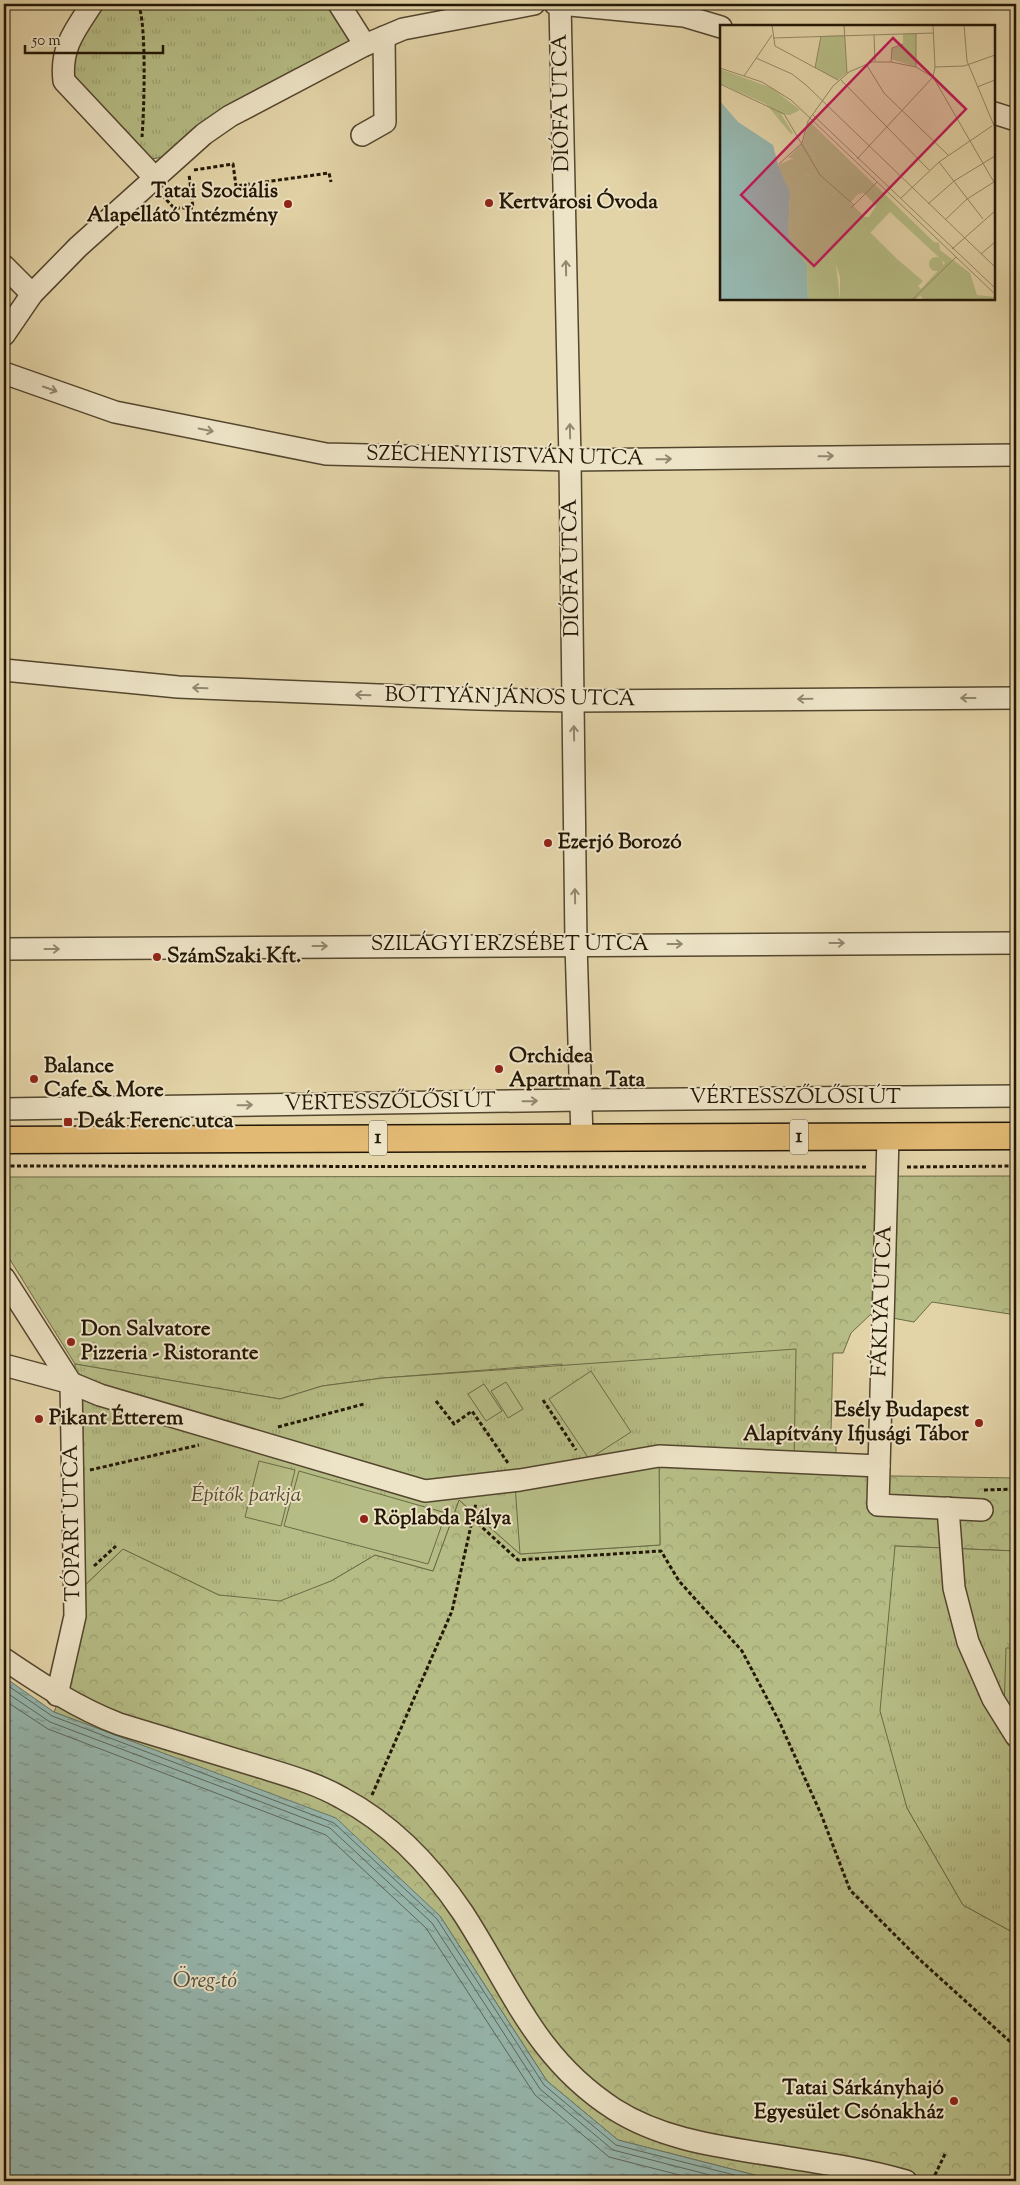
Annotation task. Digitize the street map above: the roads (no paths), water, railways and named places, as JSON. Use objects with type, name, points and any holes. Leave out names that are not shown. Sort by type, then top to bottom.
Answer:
[{"type":"main road","name":"VÉRTESSZŐLŐSI ÚT","points":[[4,1140],[1016,1136]]},
{"type":"street","points":[[92,4],[66,46],[62,66],[64,81],[140,162],[152,179]]},
{"type":"street","points":[[338,4],[374,41],[385,122],[362,135]]},
{"type":"street","points":[[4,335],[32,294],[78,247],[204,134],[230,116],[374,41],[404,29],[534,4]]},
{"type":"street","name":"DIÓFA UTCA","points":[[554,4],[560,4],[570,460],[576,944],[582,1138]]},
{"type":"street","points":[[560,4],[684,16],[720,27]]},
{"type":"street","points":[[995,112],[1016,120]]},
{"type":"street","points":[[4,266],[32,294]]},
{"type":"street","name":"SZÉCHENYI ISTVÁN UTCA","points":[[4,373],[116,412],[326,454],[570,460],[1016,455]]},
{"type":"street","name":"BOTTYÁN JÁNOS UTCA","points":[[4,670],[178,687],[478,699],[574,701],[1016,698]]},
{"type":"street","name":"SZILÁGYI ERZSÉBET UTCA","points":[[4,949],[1016,942]]},
{"type":"street","name":"VÉRTESSZŐLŐSI ÚT","points":[[4,1109],[580,1100],[1016,1096]]},
{"type":"street","name":"FÁKLYA UTCA","points":[[888,1137],[879,1466],[887,1506],[948,1508]]},
{"type":"street","points":[[4,1278],[70,1383]]},
{"type":"street","points":[[4,1365],[70,1383],[100,1395],[425,1491],[480,1486],[659,1456],[879,1466]]},
{"type":"street","name":"TÓPART UTCA","points":[[57,1695],[75,1616],[70,1383]]},
{"type":"street","points":[[982,1510],[948,1508],[954,1588],[968,1642],[993,1699],[1016,1736]]},
{"type":"street","points":[[4,1659],[57,1695],[91,1713],[119,1724],[311,1783],[344,1799],[365,1812],[411,1850],[443,1886],[474,1931],[525,2019],[552,2056],[575,2079],[612,2108],[645,2126],[690,2141],[840,2166],[906,2181]]},
{"type":"water","name":"Öreg-tó","points":[[4,1677],[54,1712],[336,1818],[440,1916],[547,2081],[618,2140],[778,2181],[4,2181]]},
{"type":"place","name":"Kertvárosi Óvoda","points":[[489,203]]},
{"type":"place","name":"Tatai Szociális Alapellátó Intézmény","points":[[288,204]]},
{"type":"place","name":"Ezerjó Borozó","points":[[548,843]]},
{"type":"place","name":"SzámSzaki Kft.","points":[[157,957]]},
{"type":"place","name":"Orchidea Apartman Tata","points":[[499,1069]]},
{"type":"place","name":"Balance Cafe & More","points":[[34,1079]]},
{"type":"place","name":"Deák Ferenc utca","points":[[68,1122]]},
{"type":"place","name":"Don Salvatore Pizzeria - Ristorante","points":[[71,1342]]},
{"type":"place","name":"Pikant Étterem","points":[[39,1419]]},
{"type":"place","name":"Esély Budapest Alapítvány Ifjusági Tábor","points":[[979,1423]]},
{"type":"place","name":"Röplabda Pálya","points":[[364,1519]]},
{"type":"place","name":"Tatai Sárkányhajó Egyesület Csónakház","points":[[954,2101]]},
{"type":"park label","name":"Építők parkja","points":[[246,1496]]}]
